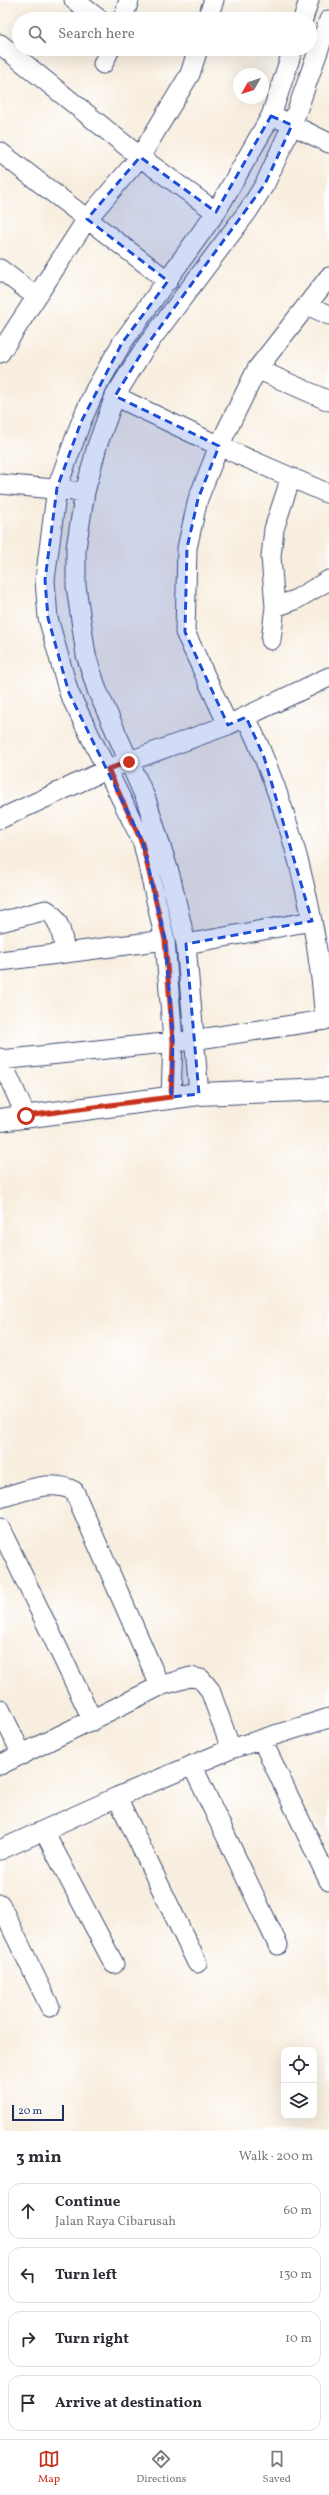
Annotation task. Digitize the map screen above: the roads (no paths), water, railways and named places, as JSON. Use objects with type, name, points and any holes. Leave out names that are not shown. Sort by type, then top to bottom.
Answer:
[{"type":"main road","points":[[0,1120],[199,1094],[329,1089]]},
{"type":"street","points":[[74,0],[90,12]]},
{"type":"street","points":[[125,12],[129,0]]},
{"type":"street","points":[[210,12],[214,0]]},
{"type":"street","points":[[305,12],[309,0]]},
{"type":"street","points":[[317,54],[329,20]]},
{"type":"street","points":[[0,44],[12,54]]},
{"type":"street","points":[[15,56],[140,157],[216,212]]},
{"type":"street","points":[[0,353],[35,296],[87,219],[140,157],[190,74],[196,56]]},
{"type":"street","points":[[171,1097],[173,1042],[165,940],[142,843],[108,769],[69,693],[48,618],[45,580],[56,488],[80,422],[122,343],[168,281],[216,212],[271,116],[291,56]]},
{"type":"street","points":[[199,1094],[193,1040],[186,944],[170,875],[146,799],[97,690],[86,655],[80,623],[76,586],[76,548],[85,492],[97,446],[115,396],[144,349],[248,211],[265,184],[292,125],[316,56]]},
{"type":"street","points":[[271,116],[329,143]]},
{"type":"street","points":[[0,152],[168,281]]},
{"type":"street","points":[[0,269],[35,296]]},
{"type":"street","points":[[228,725],[185,632],[187,548],[198,499],[219,446],[257,369],[329,277]]},
{"type":"street","points":[[307,305],[329,315]]},
{"type":"street","points":[[257,369],[329,401]]},
{"type":"street","points":[[115,396],[219,446],[329,494]]},
{"type":"street","points":[[272,640],[275,606],[271,557],[274,529],[291,477]]},
{"type":"street","points":[[0,484],[56,488],[85,492]]},
{"type":"street","points":[[275,606],[302,597],[329,580]]},
{"type":"street","points":[[0,819],[108,769],[228,725],[329,677]]},
{"type":"street","points":[[26,1116],[1,1059],[193,1040],[325,1020],[322,976],[312,921],[291,841],[267,764],[246,716]]},
{"type":"street","points":[[0,922],[46,910],[51,912],[57,922],[65,953]]},
{"type":"street","points":[[186,944],[312,921]]},
{"type":"street","points":[[0,961],[165,940]]},
{"type":"street","points":[[0,1498],[54,1484],[74,1490],[160,1686]]},
{"type":"street","points":[[0,1528],[93,1721]]},
{"type":"street","points":[[0,1765],[22,1756],[93,1721],[160,1686],[185,1678],[201,1679],[210,1690],[230,1749]]},
{"type":"street","points":[[0,1709],[22,1756]]},
{"type":"street","points":[[0,1850],[117,1797],[230,1749],[329,1718]]},
{"type":"street","points":[[262,1740],[329,1881]]},
{"type":"street","points":[[192,1765],[278,1945]]},
{"type":"street","points":[[117,1797],[197,1963]]},
{"type":"street","points":[[44,1831],[114,1964]]},
{"type":"street","points":[[0,1904],[50,2007]]}]
